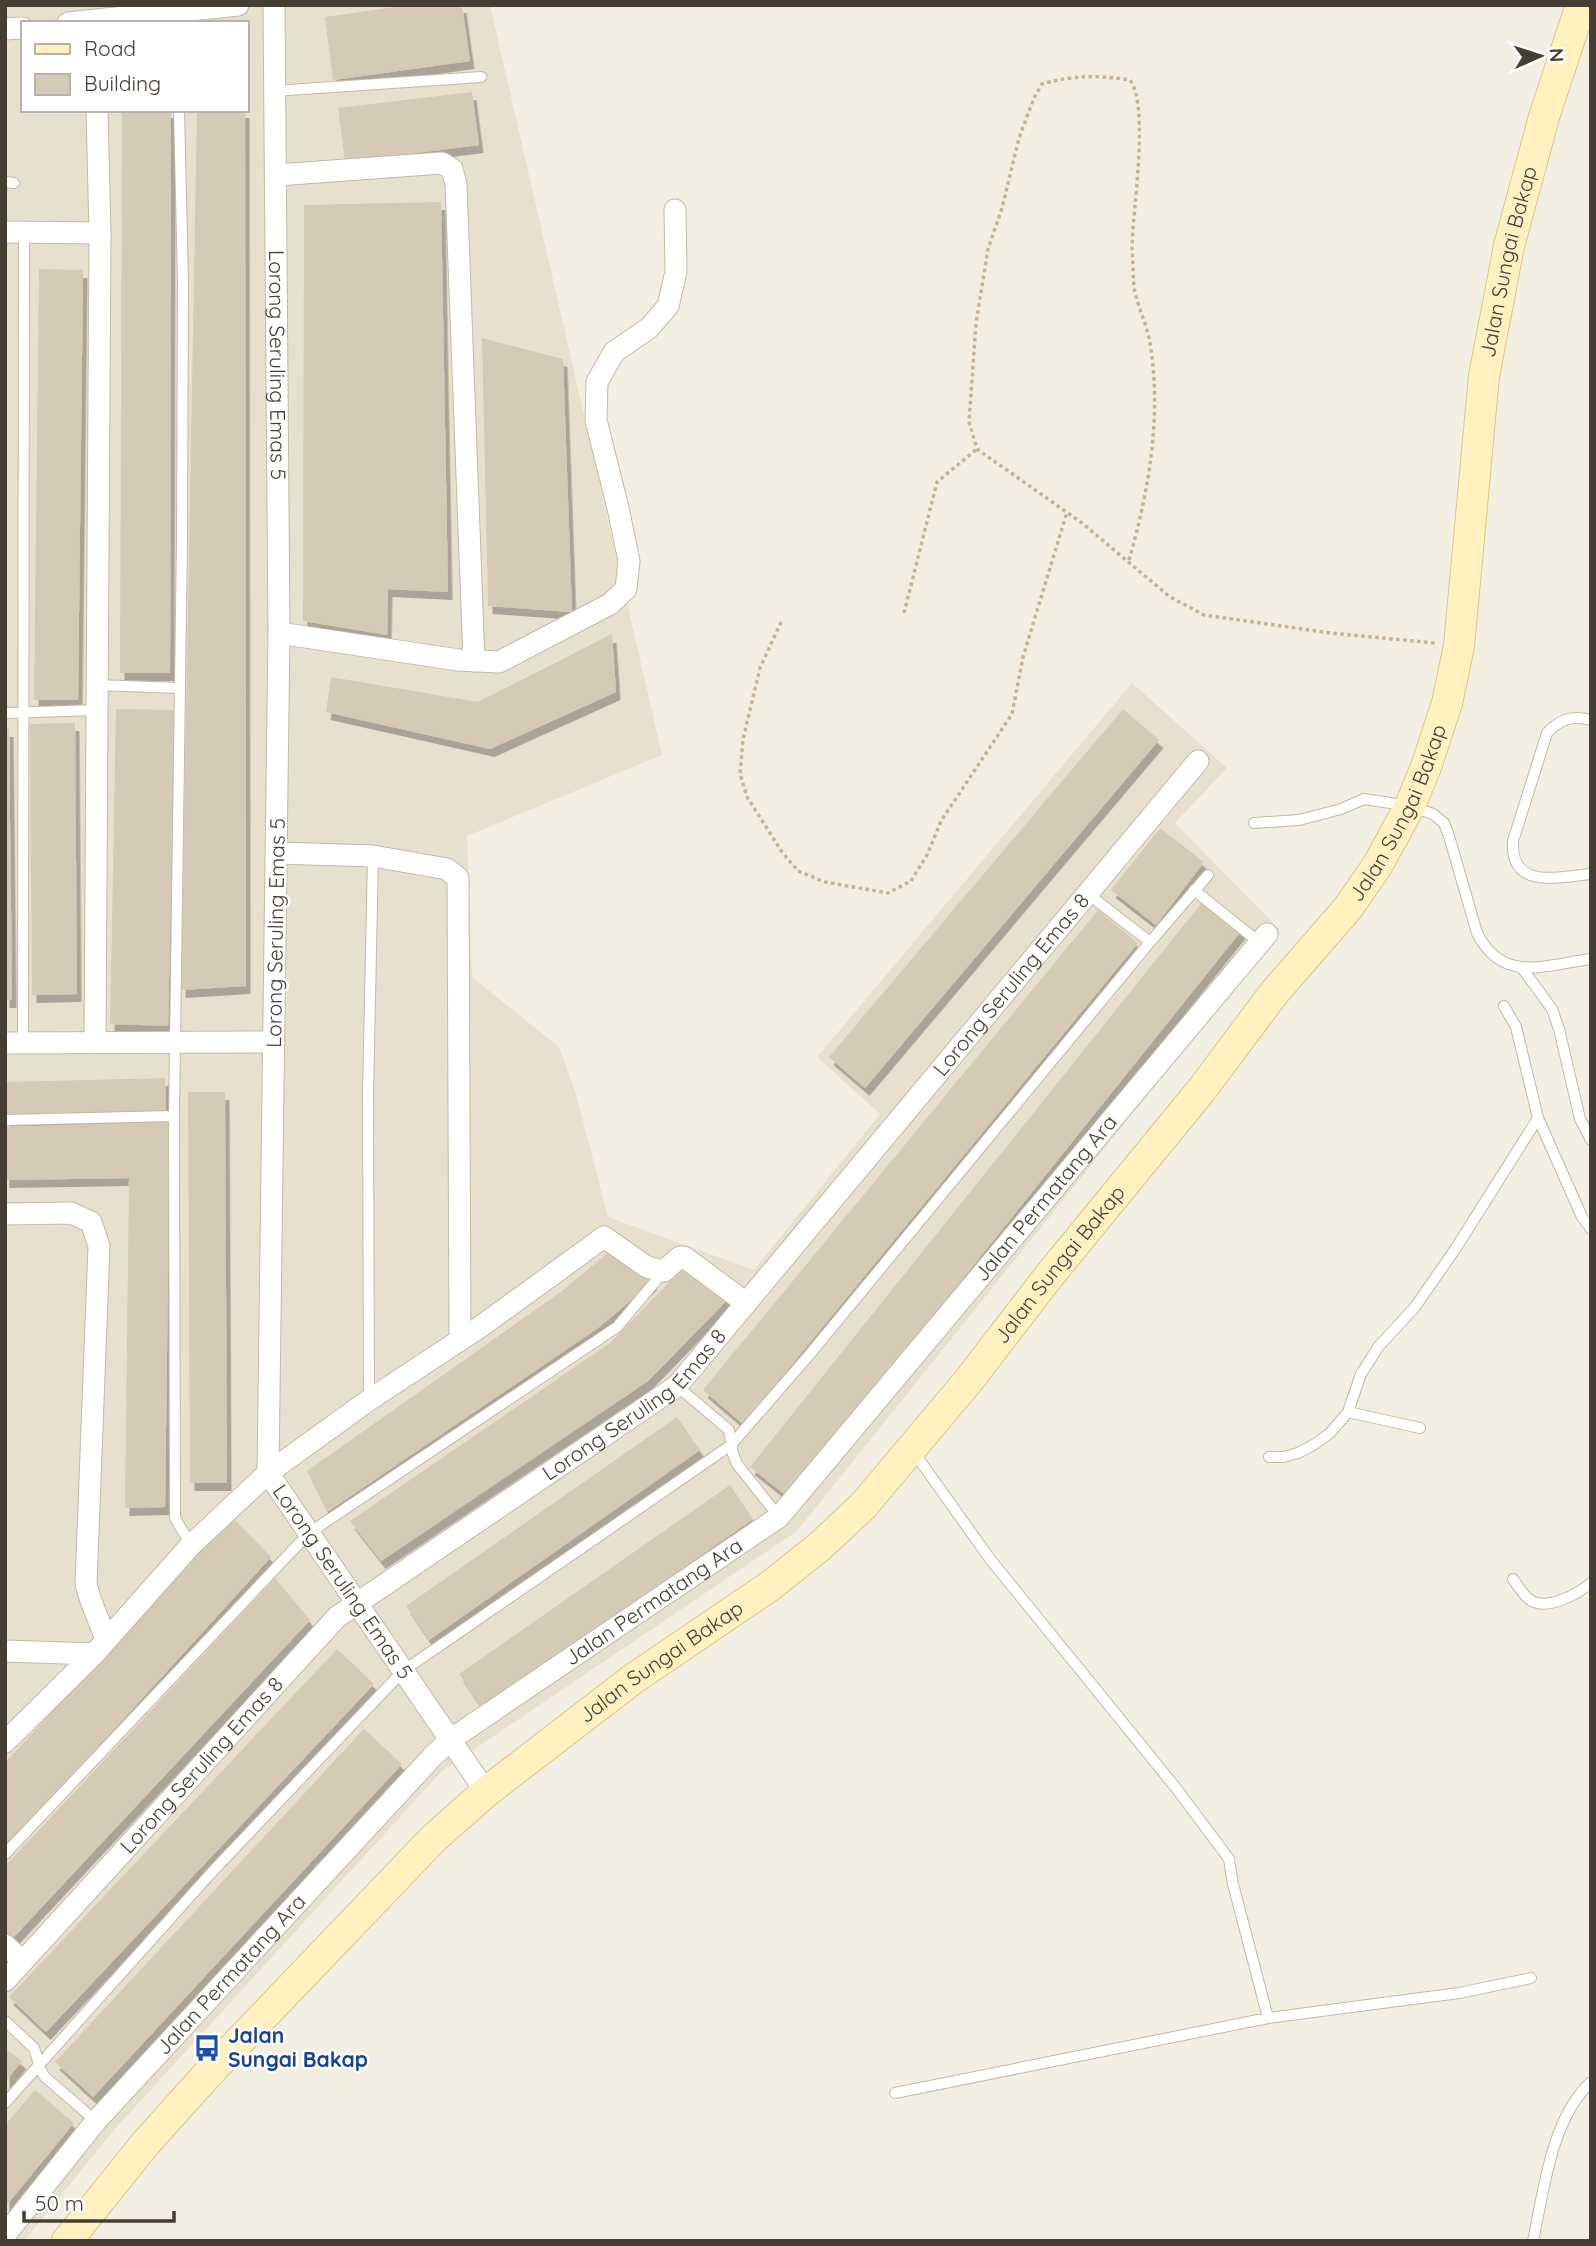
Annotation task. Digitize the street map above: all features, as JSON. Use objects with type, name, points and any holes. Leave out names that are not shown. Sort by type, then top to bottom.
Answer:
[{"type":"main road","name":"Jalan Sungai Bakap","points":[[67,2241],[145,2144],[217,2064],[434,1838],[486,1793],[633,1679],[770,1586],[819,1548],[863,1506],[1203,1088],[1274,993],[1348,908],[1377,866],[1410,806],[1447,703],[1459,646],[1484,376],[1509,246],[1544,117],[1581,5]]},
{"type":"street","points":[[92,21],[175,17],[235,5]]},
{"type":"street","name":"Lorong Seruling Emas 5","points":[[274,5],[279,633],[268,1473],[486,1793]]},
{"type":"street","points":[[94,1042],[100,233],[97,112]]},
{"type":"street","points":[[277,175],[442,163],[452,169],[456,184],[474,661]]},
{"type":"street","points":[[279,633],[474,661],[499,662],[610,604],[626,589],[629,561],[596,419],[597,382],[614,352],[649,328],[668,306],[676,272],[675,210]]},
{"type":"street","points":[[15,232],[100,233]]},
{"type":"street","name":"Lorong Seruling Emas 8","points":[[5,1981],[337,1617],[677,1386],[1198,761]]},
{"type":"street","points":[[277,853],[373,856],[447,869],[457,878],[460,1340]]},
{"type":"street","name":"Jalan Permatang Ara","points":[[5,2235],[96,2121],[450,1740],[779,1517],[1263,938]]},
{"type":"street","points":[[14,1042],[274,1042]]},
{"type":"street","points":[[5,1214],[71,1213],[91,1222],[99,1246],[86,1584],[100,1646]]},
{"type":"street","points":[[5,1742],[100,1646],[191,1545],[268,1473],[604,1237],[647,1267],[664,1271],[680,1257],[684,1257],[746,1303]]},
{"type":"street","points":[[5,1651],[100,1646]]},
{"type":"street","points":[[5,1945],[23,1961]]},
{"type":"lane","points":[[274,91],[481,77]]},
{"type":"lane","points":[[179,112],[183,282],[174,1042],[175,1518],[191,1545]]},
{"type":"lane","points":[[14,1042],[24,712],[15,232]]},
{"type":"lane","points":[[97,685],[180,688]]},
{"type":"lane","points":[[5,713],[97,710]]},
{"type":"lane","points":[[1591,720],[1569,718],[1556,724],[1547,733],[1513,841],[1512,855],[1520,869],[1531,876],[1541,878],[1591,874]]},
{"type":"lane","points":[[1254,823],[1299,820],[1341,809],[1364,799],[1410,806],[1433,814],[1444,824],[1477,933],[1494,957],[1505,964],[1522,968],[1591,959]]},
{"type":"lane","points":[[369,1400],[368,1094],[373,856]]},
{"type":"lane","points":[[5,2103],[212,1872],[403,1671],[731,1445],[828,1333],[1208,875]]},
{"type":"lane","points":[[1195,890],[1263,938]]},
{"type":"lane","points":[[1088,894],[1150,942]]},
{"type":"lane","points":[[1522,968],[1552,1009],[1580,1119],[1591,1140]]},
{"type":"lane","points":[[1504,1006],[1516,1027],[1538,1118],[1582,1217],[1591,1229]]},
{"type":"lane","points":[[5,1120],[174,1116]]},
{"type":"lane","points":[[1269,1457],[1298,1453],[1315,1444],[1330,1433],[1348,1412],[1362,1374],[1374,1353],[1415,1307],[1457,1248],[1538,1118]]},
{"type":"lane","points":[[5,1854],[309,1533],[617,1326],[664,1271]]},
{"type":"lane","points":[[677,1386],[729,1430],[737,1464],[779,1517]]},
{"type":"lane","points":[[1348,1412],[1420,1428]]},
{"type":"lane","points":[[911,1449],[990,1559],[1176,1788],[1229,1859],[1268,2018]]},
{"type":"lane","points":[[1513,1579],[1527,1597],[1538,1603],[1566,1598],[1591,1583]]},
{"type":"lane","points":[[895,2093],[1268,2018],[1459,1993],[1531,1978]]},
{"type":"lane","points":[[5,2021],[34,2048],[40,2071],[45,2077],[96,2121]]},
{"type":"lane","points":[[1534,2241],[1557,2137],[1571,2105],[1591,2082]]},
{"type":"path","points":[[1129,560],[1151,463],[1154,394],[1150,343],[1134,288],[1132,226],[1138,187],[1139,114],[1134,85],[1130,80],[1099,75],[1065,78],[1042,84],[1034,98],[1019,138],[1002,208],[988,249],[976,323],[969,422],[977,449],[1067,512],[1129,560],[1170,597],[1204,615],[1329,633],[1459,646]]},
{"type":"path","points":[[904,613],[937,482],[977,449]]},
{"type":"path","points":[[781,622],[760,668],[743,739],[740,774],[747,797],[782,852],[798,871],[825,881],[888,893],[911,881],[928,855],[941,821],[1012,714],[1023,657],[1067,512]]},
{"type":"shaded area","points":[[5,5],[490,5],[662,755],[467,836],[472,977],[559,1047],[576,1094],[608,1217],[754,1270],[880,1114],[817,1057],[1132,683],[1227,768],[1175,823],[1280,930],[797,1531],[442,1771],[114,2130],[24,2241],[5,2241]]},
{"type":"building","points":[[409,5],[462,5],[470,61],[333,80],[325,17]]},
{"type":"building","points":[[472,92],[479,145],[345,162],[338,108]]},
{"type":"building","points":[[122,112],[171,112],[170,673],[120,673]]},
{"type":"building","points":[[197,112],[245,112],[246,986],[181,990]]},
{"type":"building","points":[[441,202],[448,592],[388,589],[387,635],[303,621],[304,205]]},
{"type":"building","points":[[39,269],[83,270],[78,700],[34,700]]},
{"type":"building","points":[[482,338],[563,359],[572,612],[488,606]]},
{"type":"building","points":[[612,634],[616,692],[490,749],[326,712],[331,677],[478,702]]},
{"type":"building","points":[[116,709],[175,710],[168,1026],[110,1024]]},
{"type":"building","points":[[1123,709],[1159,740],[865,1088],[829,1057]]},
{"type":"building","points":[[75,723],[77,994],[32,995],[30,724]]},
{"type":"building","points":[[5,729],[9,729],[12,1000],[5,1000]]},
{"type":"building","points":[[1160,828],[1204,862],[1156,925],[1111,890]]},
{"type":"building","points":[[1203,901],[1241,931],[788,1497],[750,1467]]},
{"type":"building","points":[[1098,910],[1138,943],[743,1424],[703,1390]]},
{"type":"building","points":[[165,1078],[166,1116],[5,1119],[5,1082]]},
{"type":"building","points":[[188,1092],[225,1092],[227,1483],[190,1483]]},
{"type":"building","points":[[170,1122],[165,1507],[125,1508],[129,1178],[5,1180],[5,1127]]},
{"type":"building","points":[[610,1251],[653,1282],[598,1328],[327,1512],[307,1471],[562,1291]]},
{"type":"building","points":[[688,1263],[730,1297],[648,1381],[381,1561],[350,1521],[610,1343]]},
{"type":"building","points":[[677,1417],[700,1450],[429,1640],[406,1606]]},
{"type":"building","points":[[730,1485],[753,1519],[482,1708],[459,1674]]},
{"type":"building","points":[[231,1516],[271,1557],[5,1849],[5,1763]]},
{"type":"building","points":[[275,1578],[310,1620],[11,1940],[5,1934],[5,1866]]},
{"type":"building","points":[[337,1649],[374,1684],[46,2032],[9,1997]]},
{"type":"building","points":[[364,1729],[402,1764],[93,2097],[55,2062]]},
{"type":"building","points":[[5,2048],[22,2061],[5,2082]]},
{"type":"building","points":[[35,2090],[74,2123],[5,2207],[5,2125]]},
{"type":"place","name":"Jalan Sungai Bakap","points":[[207,2048]]}]
